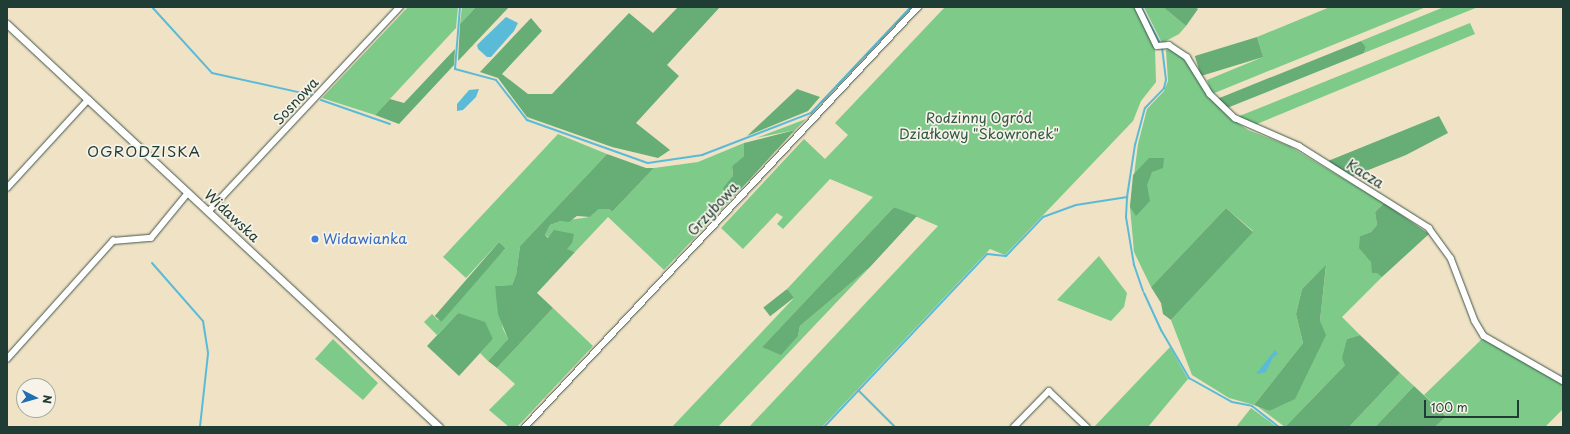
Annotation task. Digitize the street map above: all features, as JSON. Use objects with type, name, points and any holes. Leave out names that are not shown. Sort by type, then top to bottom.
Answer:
[{"type":"street","name":"Sosnowa","points":[[208,212],[400,7]]},
{"type":"street","name":"Grzybowa","points":[[525,427],[918,7]]},
{"type":"street","name":"Kacza","points":[[1138,7],[1157,46],[1169,46],[1187,57],[1210,94],[1235,118],[1299,146],[1429,228],[1450,258],[1475,321],[1484,336],[1563,381]]},
{"type":"street","name":"Widawska","points":[[7,24],[439,427]]},
{"type":"street","points":[[7,188],[88,100]]},
{"type":"street","points":[[7,359],[113,241],[151,238],[188,193]]},
{"type":"street","points":[[1014,427],[1049,391],[1087,427]]},
{"type":"green space","points":[[408,7],[458,7],[456,28],[375,115],[322,98]]},
{"type":"green space","points":[[462,7],[476,7],[460,24]]},
{"type":"green space","points":[[476,7],[509,7],[458,61],[460,24]]},
{"type":"green space","points":[[678,7],[720,7],[667,65],[679,76],[636,123],[670,150],[658,158],[612,147],[527,117],[498,78],[480,72],[531,18],[542,31],[502,74],[528,94],[552,94],[629,13],[653,33]]},
{"type":"green space","name":"Rodzinny Ogród Działkowy \"Skowronek\"","points":[[945,7],[1135,7],[1155,48],[1156,82],[1141,101],[1133,121],[1005,255],[990,249],[822,427],[749,427],[938,226],[894,207],[762,347],[798,336],[800,326],[870,267],[718,427],[672,427],[793,299],[787,289],[873,197],[830,179],[783,229],[777,224],[783,217],[777,213],[743,249],[721,228],[804,139],[825,159],[848,135],[835,123]]},
{"type":"green space","points":[[1144,7],[1163,7],[1186,26],[1179,34],[1162,43]]},
{"type":"green space","points":[[1163,7],[1195,7],[1198,9],[1186,26]]},
{"type":"green space","points":[[1330,7],[1426,7],[1212,94],[1207,80],[1263,57],[1257,37]]},
{"type":"green space","points":[[1444,7],[1478,7],[1364,53],[1366,47],[1361,41]]},
{"type":"green space","points":[[1470,23],[1475,34],[1252,126],[1237,117]]},
{"type":"green space","points":[[1257,37],[1263,57],[1201,76],[1195,56]]},
{"type":"green space","points":[[1361,41],[1366,47],[1364,53],[1227,108],[1217,99]]},
{"type":"green space","points":[[455,49],[454,65],[399,124],[375,115],[390,99],[404,103]]},
{"type":"green space","points":[[1171,49],[1186,60],[1208,95],[1229,117],[1248,130],[1289,146],[1384,203],[1375,212],[1377,225],[1371,232],[1360,236],[1371,262],[1382,277],[1342,317],[1360,335],[1347,339],[1345,365],[1285,427],[1257,406],[1269,411],[1320,321],[1326,266],[1302,289],[1296,314],[1303,343],[1254,405],[1229,398],[1192,375],[1171,320],[1253,231],[1226,208],[1151,287],[1134,252],[1130,207],[1138,144],[1147,109],[1164,91],[1168,81],[1166,50]]},
{"type":"green space","points":[[797,89],[820,97],[808,111],[747,136]]},
{"type":"green space","points":[[1439,116],[1448,133],[1406,155],[1351,177],[1328,161]]},
{"type":"green space","points":[[806,119],[795,130],[756,138]]},
{"type":"green space","points":[[795,130],[737,193],[726,194],[723,188],[733,176],[732,166],[744,156],[744,143]]},
{"type":"green space","points":[[558,134],[607,154],[520,246],[516,275],[512,285],[495,286],[503,329],[508,339],[488,361],[480,353],[493,339],[458,313],[437,335],[424,322],[432,314],[438,320],[506,248],[499,242],[466,278],[443,257]]},
{"type":"green space","points":[[744,143],[744,156],[732,166],[733,176],[726,194],[737,193],[664,270],[608,217],[575,252],[566,249],[545,235],[550,225],[561,221],[590,217],[599,209],[609,209],[612,212],[654,168],[698,162]]},
{"type":"green space","points":[[607,154],[646,168],[654,168],[612,212],[609,209],[599,209],[590,217],[577,216],[569,222],[561,221],[550,225],[545,235],[548,238],[554,230],[574,234],[572,243],[567,249],[575,252],[537,293],[553,308],[497,368],[488,361],[508,339],[498,314],[495,286],[512,285],[516,275],[520,246]]},
{"type":"green space","points":[[1149,158],[1164,158],[1163,168],[1152,172],[1147,185],[1150,201],[1136,216],[1130,207],[1133,175]]},
{"type":"green space","points":[[1384,203],[1429,234],[1382,277],[1377,273],[1372,273],[1371,262],[1359,248],[1360,236],[1371,232],[1377,225],[1375,212]]},
{"type":"green space","points":[[894,207],[917,216],[870,267],[800,326],[798,336],[781,355],[762,347]]},
{"type":"green space","points":[[1226,208],[1253,232],[1171,320],[1163,314],[1161,303],[1151,287]]},
{"type":"green space","points":[[499,242],[506,248],[441,322],[435,316]]},
{"type":"green space","points":[[1099,256],[1127,293],[1124,307],[1111,321],[1057,300]]},
{"type":"green space","points":[[1326,265],[1320,321],[1326,335],[1295,399],[1269,411],[1254,405],[1303,343],[1296,314],[1302,289]]},
{"type":"green space","points":[[787,289],[794,298],[770,316],[763,307]]},
{"type":"green space","points":[[553,308],[593,346],[517,427],[509,427],[489,410],[515,384],[497,368]]},
{"type":"green space","points":[[458,313],[485,322],[493,339],[459,376],[427,346]]},
{"type":"green space","points":[[1360,335],[1400,373],[1349,427],[1285,427],[1345,365],[1342,358],[1347,339]]},
{"type":"green space","points":[[1483,338],[1563,384],[1563,409],[1545,427],[1435,427],[1446,415],[1424,395]]},
{"type":"green space","points":[[333,339],[378,383],[363,400],[315,359]]},
{"type":"green space","points":[[1170,347],[1188,379],[1148,427],[1094,427]]},
{"type":"green space","points":[[1400,373],[1414,386],[1375,427],[1349,427]]},
{"type":"green space","points":[[1414,386],[1446,416],[1435,427],[1375,427]]},
{"type":"green space","points":[[1251,408],[1277,427],[1236,427]]},
{"type":"water","points":[[506,17],[518,23],[514,31],[491,57],[487,57],[478,49],[477,45]]},
{"type":"water","points":[[479,89],[476,97],[463,110],[457,111],[457,104],[469,90]]},
{"type":"water","points":[[1275,350],[1278,354],[1273,357],[1266,372],[1256,374]]},
{"type":"waterway","points":[[152,7],[212,73],[311,95]]},
{"type":"waterway","points":[[460,7],[455,69],[496,80],[527,120],[648,163],[702,155],[811,113],[911,7]]},
{"type":"waterway","points":[[1141,7],[1160,43]]},
{"type":"waterway","points":[[1143,291],[1134,265],[1126,217],[1127,197],[1135,145],[1145,108],[1164,88],[1166,80],[1162,48]]},
{"type":"waterway","points":[[321,100],[390,124]]},
{"type":"waterway","points":[[824,427],[987,254],[1006,256],[1043,217],[1076,205],[1127,197]]},
{"type":"waterway","points":[[152,263],[203,321],[208,354],[200,427]]},
{"type":"waterway","points":[[1144,293],[1161,330],[1189,378],[1232,402],[1252,406],[1279,427]]},
{"type":"waterway","points":[[858,390],[895,427]]},
{"type":"place","name":"Widawianka","points":[[315,239]]},
{"type":"district","name":"OGRODZISKA","points":[[144,151]]}]
